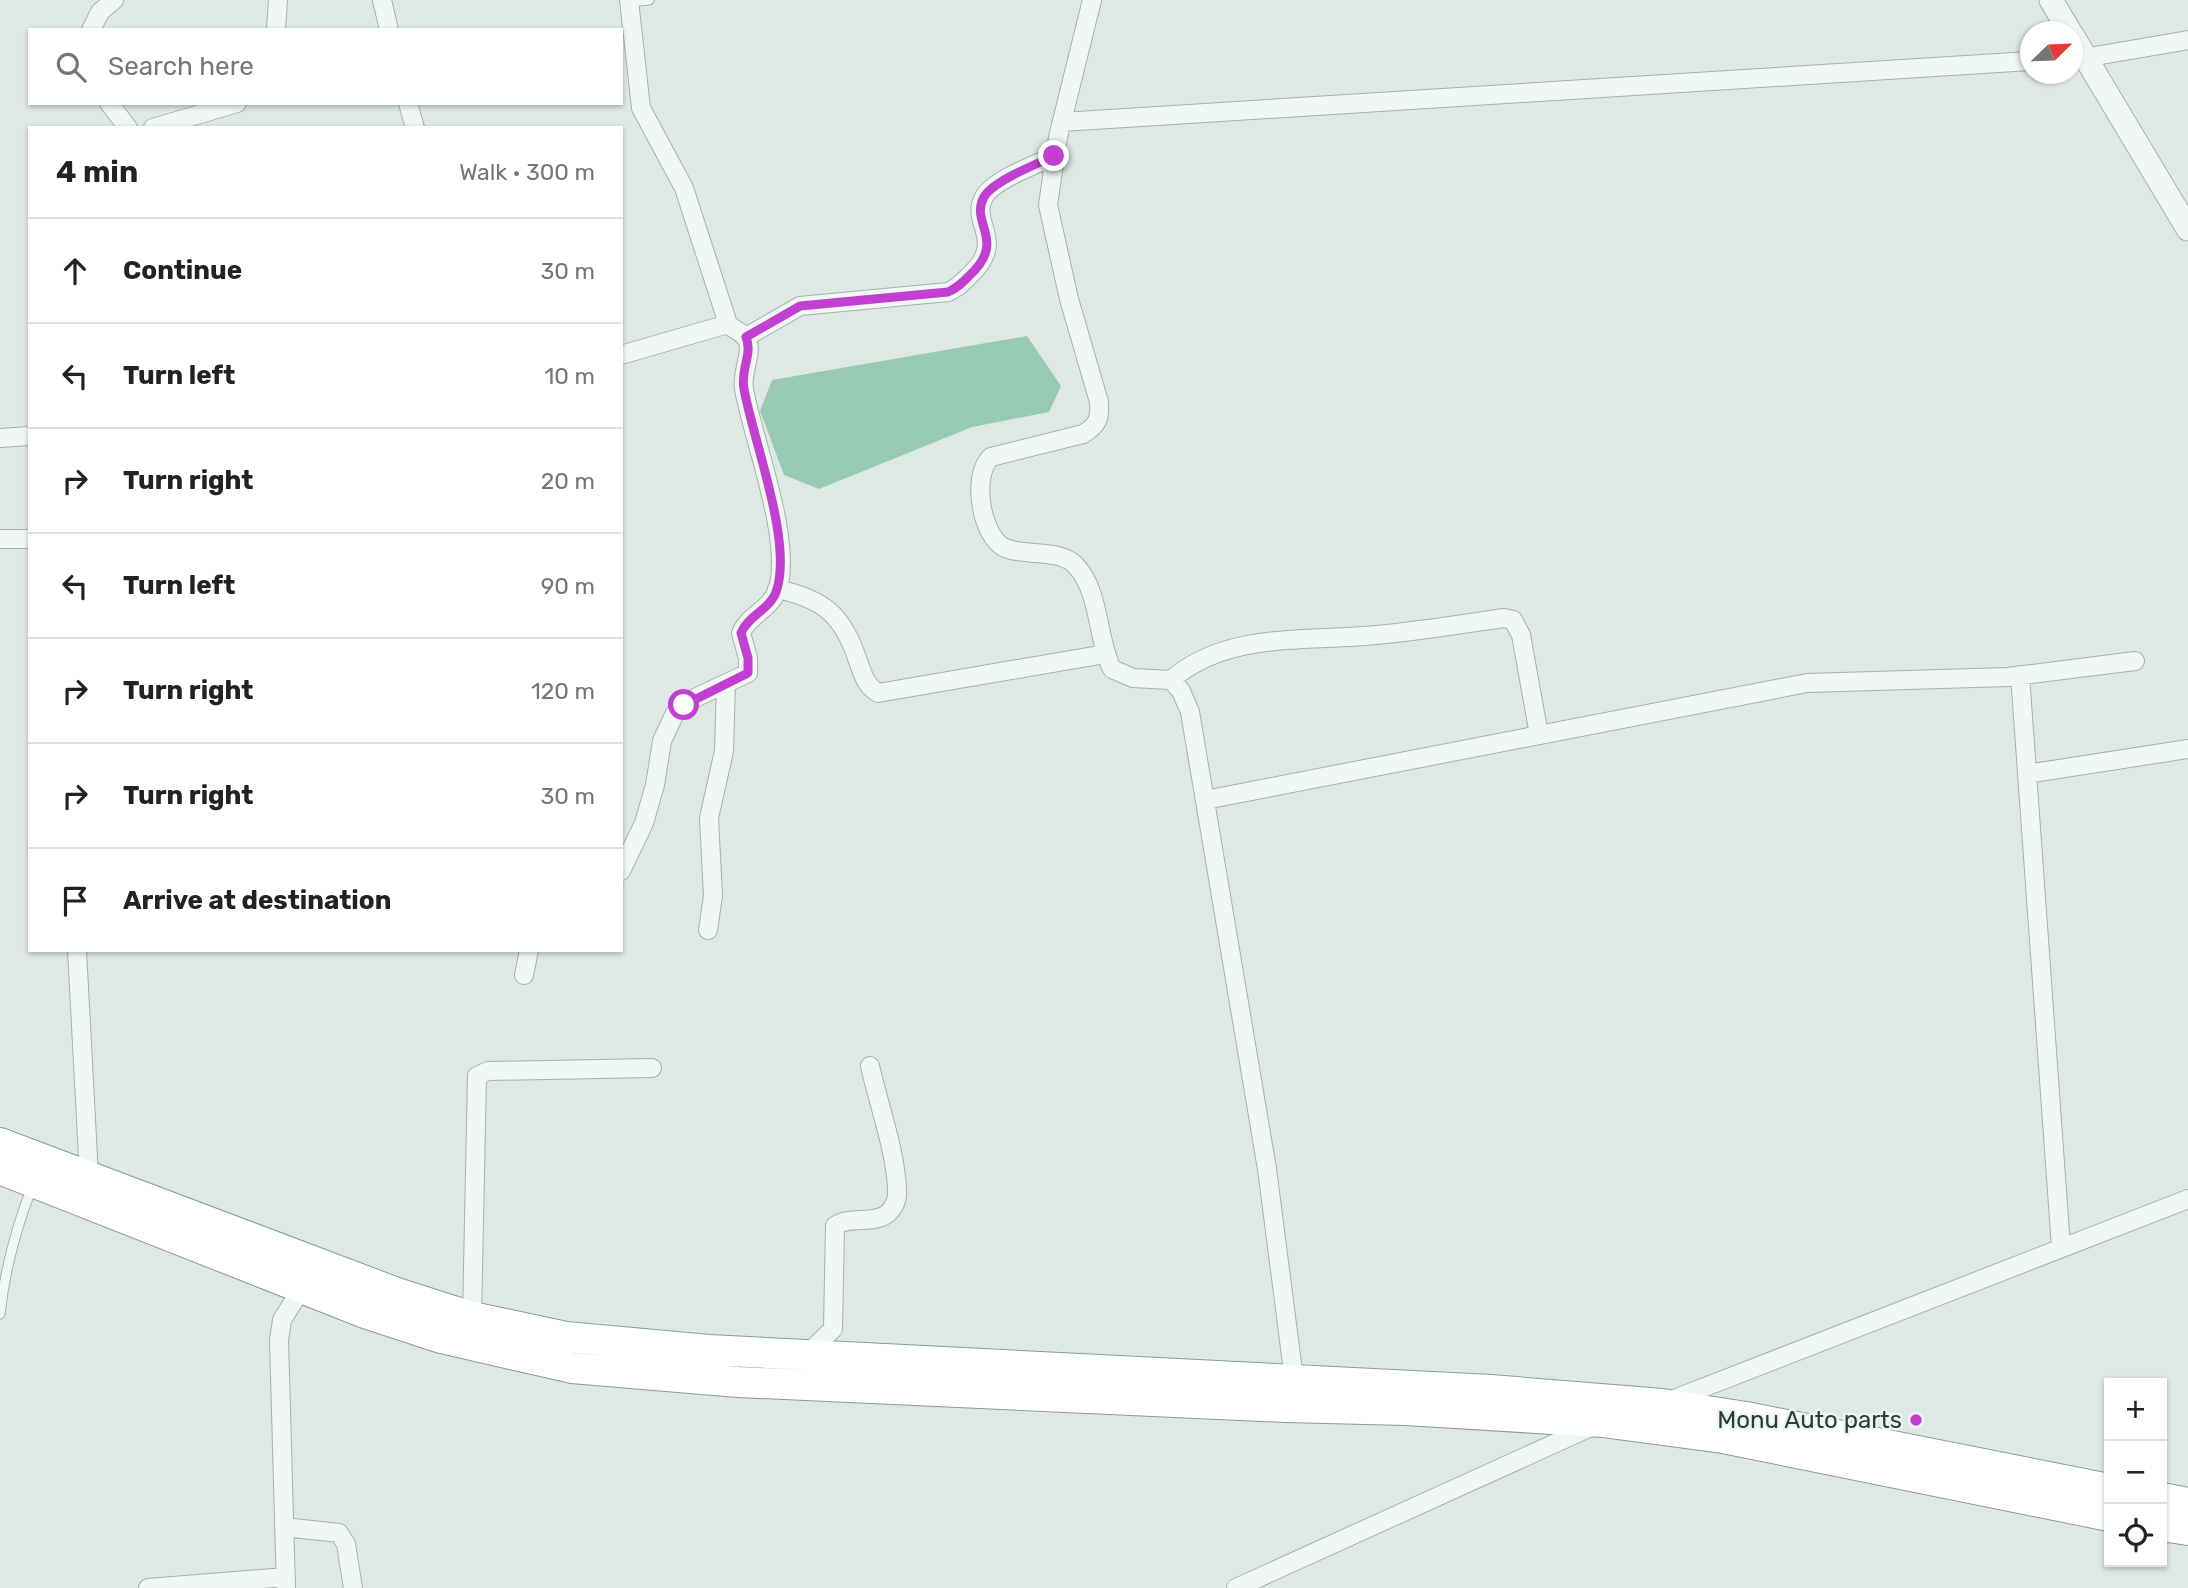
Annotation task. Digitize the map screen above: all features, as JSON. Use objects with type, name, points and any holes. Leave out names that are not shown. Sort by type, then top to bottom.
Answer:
[{"type":"highway","points":[[0,1143],[36,1170],[134,1206],[321,1265],[472,1317],[521,1329],[617,1344],[1491,1390],[1662,1404],[1746,1417],[2104,1488]]},
{"type":"highway","points":[[0,1170],[36,1170],[89,1176],[134,1206],[300,1289],[441,1338],[513,1356],[613,1372],[752,1382],[1286,1407],[1406,1409],[1602,1422],[1723,1438],[2001,1497],[2104,1515]]},
{"type":"highway","points":[[2167,1499],[2188,1503]]},
{"type":"highway","points":[[2167,1527],[2188,1530]]},
{"type":"street","points":[[91,28],[100,12],[114,0]]},
{"type":"street","points":[[276,28],[278,0]]},
{"type":"street","points":[[382,0],[389,28]]},
{"type":"street","points":[[1092,0],[1054,156],[1049,192],[1051,222],[1100,402],[1100,417],[1095,427],[1083,434],[991,457],[984,464],[979,486],[989,533],[996,543],[1007,549],[1062,557],[1075,564],[1090,593],[1105,654],[1112,669],[1122,676],[1171,680],[1181,691],[1189,712],[1267,1169],[1294,1379]]},
{"type":"street","points":[[2052,0],[2064,21]]},
{"type":"street","points":[[623,866],[649,807],[667,724],[684,705],[748,673],[748,658],[741,633],[777,589],[778,550],[771,497],[742,378],[749,351],[746,337],[728,324],[684,188],[641,108],[629,1]]},
{"type":"street","points":[[2083,59],[2188,40]]},
{"type":"street","points":[[1062,122],[2020,62]]},
{"type":"street","points":[[2083,65],[2188,229]]},
{"type":"street","points":[[111,105],[126,126]]},
{"type":"street","points":[[160,126],[230,105]]},
{"type":"street","points":[[409,105],[414,126]]},
{"type":"street","points":[[746,337],[800,306],[948,292],[958,288],[984,262],[987,254],[982,205],[985,196],[993,187],[1054,156]]},
{"type":"street","points":[[623,354],[728,324]]},
{"type":"street","points":[[0,438],[28,436]]},
{"type":"street","points":[[0,539],[28,539]]},
{"type":"street","points":[[777,589],[816,600],[835,616],[851,641],[867,684],[878,692],[1105,654]]},
{"type":"street","points":[[1171,680],[1189,664],[1249,645],[1374,635],[1504,618],[1513,620],[1521,635],[1539,735]]},
{"type":"street","points":[[1205,800],[1807,683],[2020,676],[2135,661]]},
{"type":"street","points":[[2020,676],[2062,1247]]},
{"type":"street","points":[[708,930],[713,896],[709,818],[724,751],[726,684]]},
{"type":"street","points":[[2027,774],[2188,749]]},
{"type":"street","points":[[77,952],[89,1176]]},
{"type":"street","points":[[524,975],[529,952]]},
{"type":"street","points":[[807,1354],[833,1329],[835,1226],[850,1219],[882,1217],[894,1206],[897,1198],[870,1066]]},
{"type":"street","points":[[472,1317],[477,1076],[488,1071],[652,1068]]},
{"type":"street","points":[[1236,1588],[1602,1422],[1662,1404],[2188,1199]]},
{"type":"street","points":[[148,1588],[286,1582],[279,1340],[282,1320],[300,1289],[321,1265]]},
{"type":"street","points":[[284,1527],[339,1534],[346,1544],[353,1588]]},
{"type":"lane","points":[[629,1],[649,0]]},
{"type":"lane","points":[[0,1314],[9,1260],[36,1170]]},
{"type":"shaded area","points":[[1027,336],[1061,386],[1049,412],[972,427],[819,489],[784,475],[760,411],[772,380]]},
{"type":"place","name":"Monu Auto parts","points":[[1916,1420]]},
{"type":"route","points":[[684,705],[748,673],[748,658],[741,640],[743,627],[766,607],[777,589],[778,550],[771,497],[742,378],[749,351],[746,337],[800,306],[948,292],[958,288],[984,262],[987,254],[982,205],[985,196],[993,187],[1054,156]]}]
